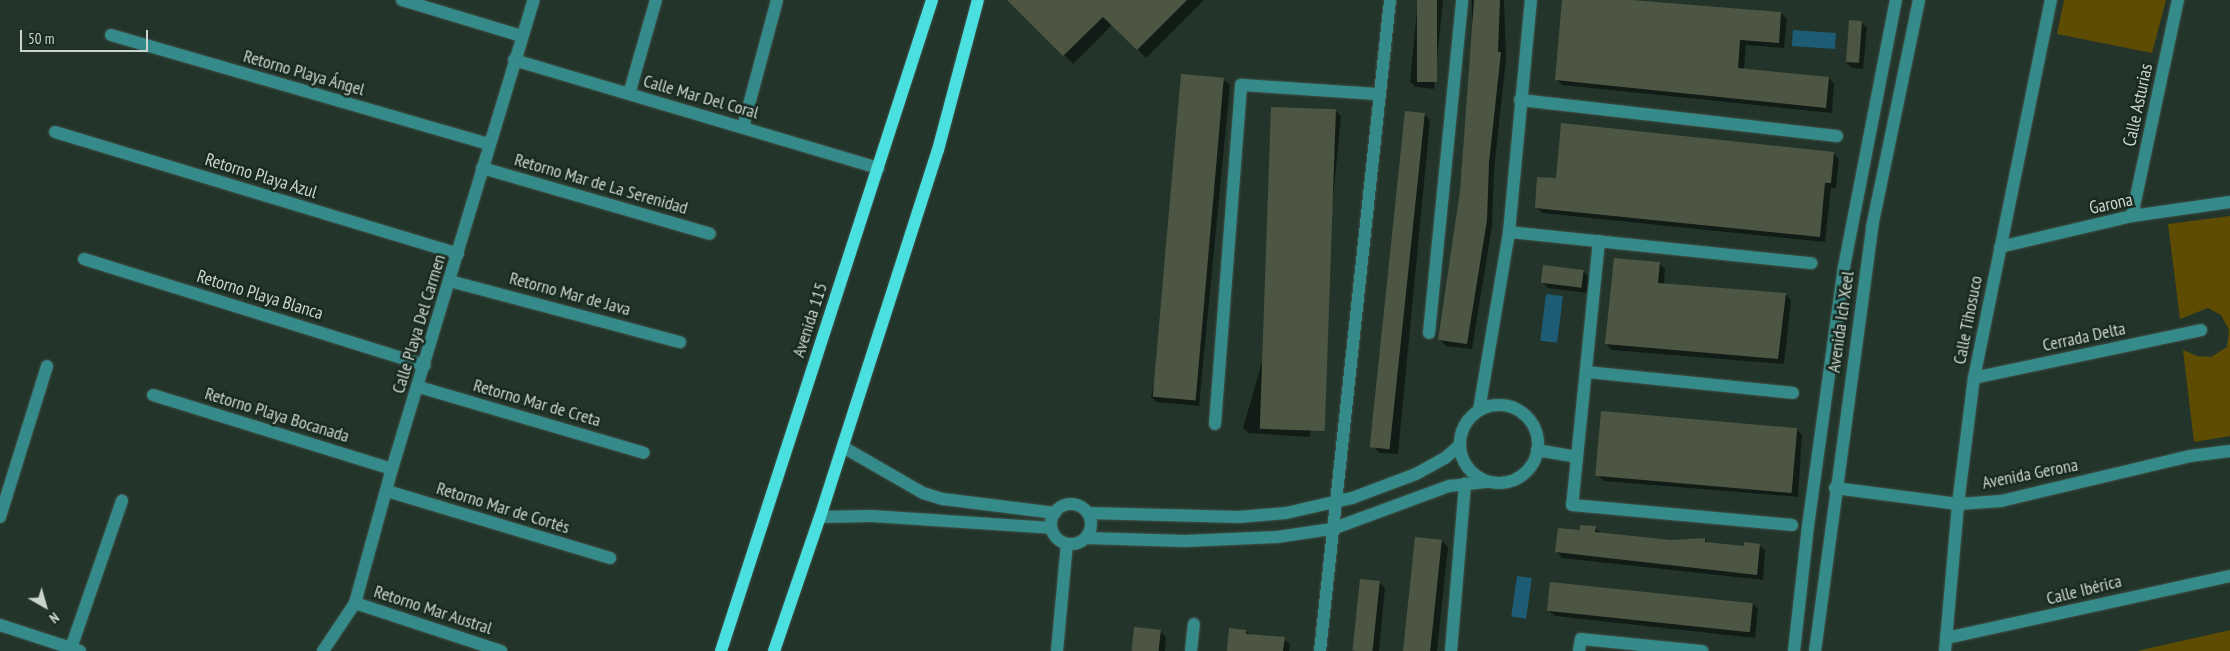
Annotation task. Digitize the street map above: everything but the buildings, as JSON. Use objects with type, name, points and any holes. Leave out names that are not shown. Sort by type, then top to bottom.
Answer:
[{"type":"main road","name":"Avenida 115","points":[[720,651],[932,0]]},
{"type":"main road","points":[[774,651],[843,447],[938,150],[978,0]]},
{"type":"street","points":[[402,0],[521,36]]},
{"type":"street","name":"Calle Playa Del Carmen","points":[[324,651],[355,603],[392,469],[419,387],[458,254],[488,144],[534,0]]},
{"type":"street","points":[[629,94],[656,0]]},
{"type":"street","points":[[743,127],[777,0]]},
{"type":"street","points":[[1320,651],[1378,94],[1390,0]]},
{"type":"street","points":[[1429,333],[1462,0]]},
{"type":"street","points":[[1479,410],[1510,232],[1520,100],[1531,0]]},
{"type":"street","points":[[1794,651],[1844,268],[1896,0]]},
{"type":"street","name":"Avenida Ich Xeel","points":[[1816,651],[1835,488],[1872,226],[1919,0]]},
{"type":"street","name":"Calle Tihosuco","points":[[1946,644],[1958,504],[1974,378],[2051,0]]},
{"type":"street","name":"Calle Asturias","points":[[2132,216],[2178,0]]},
{"type":"street","name":"Retorno Playa Ángel","points":[[111,35],[488,144]]},
{"type":"street","name":"Calle Mar Del Coral","points":[[514,60],[878,168]]},
{"type":"street","points":[[1215,424],[1241,86],[1378,94]]},
{"type":"street","points":[[1520,100],[1836,136]]},
{"type":"street","name":"Retorno Playa Azul","points":[[55,132],[458,254]]},
{"type":"street","name":"Retorno Mar de La Serenidad","points":[[482,168],[710,234]]},
{"type":"street","name":"Garona","points":[[2000,247],[2132,216],[2230,202]]},
{"type":"street","points":[[1510,232],[1811,263]]},
{"type":"street","points":[[1599,241],[1572,505],[1792,525]]},
{"type":"street","name":"Retorno Playa Blanca","points":[[84,259],[425,365]]},
{"type":"street","name":"Retorno Mar de Java","points":[[450,281],[680,342]]},
{"type":"street","name":"Cerrada Delta","points":[[1974,378],[2201,330]]},
{"type":"street","points":[[0,517],[47,366]]},
{"type":"street","points":[[1587,372],[1793,394]]},
{"type":"street","name":"Retorno Mar de Creta","points":[[419,387],[644,453]]},
{"type":"street","name":"Retorno Playa Bocanada","points":[[153,395],[392,469]]},
{"type":"street","points":[[843,447],[923,493],[936,497],[1055,513],[1071,504],[1088,513],[1239,517],[1286,512],[1336,502],[1416,474],[1444,458],[1460,444],[1469,419],[1479,410],[1492,406],[1518,410],[1536,430],[1537,450],[1530,468],[1521,477],[1498,484],[1486,482],[1449,486],[1332,529],[1278,536],[1185,541],[1086,538],[1067,544],[1057,538],[1051,528],[1055,513]]},
{"type":"street","points":[[1460,444],[1467,468],[1486,482]]},
{"type":"street","points":[[1537,450],[1576,457]]},
{"type":"street","name":"Avenida Gerona","points":[[1835,488],[1958,504],[2001,501],[2190,456],[2230,450]]},
{"type":"street","points":[[1451,651],[1465,484]]},
{"type":"street","name":"Retorno Mar de Cortés","points":[[387,491],[610,558]]},
{"type":"street","points":[[0,625],[75,649],[122,501]]},
{"type":"street","points":[[1086,538],[1092,526],[1088,513]]},
{"type":"street","points":[[820,517],[872,516],[1051,528]]},
{"type":"street","points":[[1057,651],[1067,544]]},
{"type":"street","name":"Calle Ibérica","points":[[1946,644],[2230,576]]},
{"type":"street","name":"Retorno Mar Austral","points":[[355,603],[501,651]]},
{"type":"street","points":[[1191,651],[1194,624]]},
{"type":"street","points":[[1579,651],[1581,639],[1702,651]]},
{"type":"shaded area","points":[[2064,0],[2166,0],[2152,53],[2057,34]]},
{"type":"shaded area","points":[[2230,216],[2230,436],[2194,442],[2183,350],[2197,356],[2211,357],[2227,347],[2229,330],[2221,315],[2208,308],[2180,319],[2168,224]]},
{"type":"shaded area","points":[[2230,630],[2230,651],[2137,651]]},
{"type":"water","points":[[1793,30],[1836,33],[1835,49],[1792,46]]},
{"type":"water","points":[[1546,294],[1563,296],[1557,343],[1540,341]]},
{"type":"water","points":[[1517,576],[1532,578],[1526,619],[1511,617]]}]
